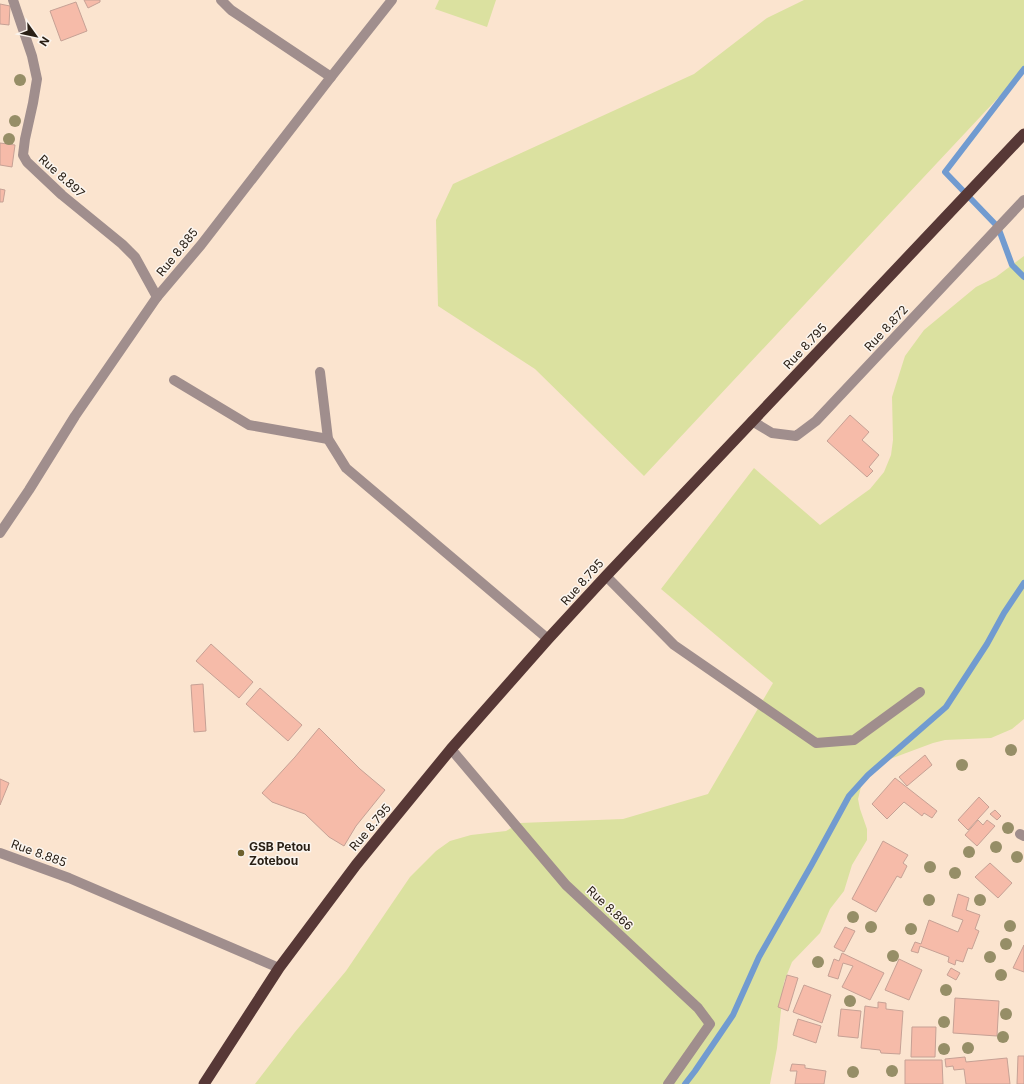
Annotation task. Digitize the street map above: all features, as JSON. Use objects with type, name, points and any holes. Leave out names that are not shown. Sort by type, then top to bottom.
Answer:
[{"type":"highway","name":"Rue 8.795","points":[[204,1084],[278,968],[356,865],[451,749],[606,576],[1024,134]]},
{"type":"street","name":"Rue 8.897","points":[[13,0],[32,56],[37,79],[23,155],[27,162],[62,195],[122,244],[135,257],[157,297]]},
{"type":"street","points":[[221,0],[231,10],[331,77]]},
{"type":"street","name":"Rue 8.885","points":[[0,533],[29,490],[75,416],[157,297],[200,245],[392,0]]},
{"type":"street","name":"Rue 8.872","points":[[752,421],[772,433],[796,436],[816,421],[1024,200]]},
{"type":"street","points":[[320,372],[328,439],[346,468],[548,639]]},
{"type":"street","points":[[174,380],[249,425],[328,439]]},
{"type":"street","points":[[606,576],[674,645],[816,743],[854,740],[920,692]]},
{"type":"street","name":"Rue 8.866","points":[[451,749],[566,885],[698,1008],[710,1024],[668,1084]]},
{"type":"street","name":"Rue 8.885","points":[[0,853],[69,878],[278,968]]},
{"type":"green space","points":[[439,0],[496,0],[487,27],[435,9]]},
{"type":"green space","points":[[804,0],[1024,0],[1024,70],[644,476],[535,369],[438,306],[436,220],[453,184],[694,74],[767,18]]},
{"type":"green space","points":[[1024,256],[1024,719],[1012,729],[991,738],[945,740],[933,743],[890,759],[868,775],[861,787],[858,799],[867,829],[867,840],[852,865],[844,891],[830,909],[820,933],[792,962],[784,982],[777,1048],[770,1084],[255,1084],[295,1032],[346,971],[410,877],[436,851],[450,841],[471,835],[506,831],[520,823],[623,819],[708,794],[773,683],[661,589],[754,468],[820,525],[870,489],[884,472],[891,455],[893,440],[892,397],[905,356],[924,330],[976,287],[996,277]]},
{"type":"building","points":[[84,0],[100,0],[100,2],[88,8]]},
{"type":"building","points":[[76,2],[87,31],[61,41],[50,11]]},
{"type":"building","points":[[0,4],[10,6],[9,25],[0,24]]},
{"type":"building","points":[[0,143],[15,145],[12,167],[0,165]]},
{"type":"building","points":[[0,189],[5,190],[3,202],[0,202]]},
{"type":"building","points":[[850,415],[869,432],[862,440],[879,455],[869,467],[873,471],[867,477],[827,441]]},
{"type":"building","points":[[211,644],[253,682],[239,698],[196,661]]},
{"type":"building","points":[[203,684],[206,731],[194,732],[191,685]]},
{"type":"building","points":[[260,688],[302,725],[288,741],[246,704]]},
{"type":"building","points":[[319,728],[360,769],[385,790],[356,826],[344,846],[329,837],[305,814],[272,802],[262,793]]},
{"type":"building","points":[[925,755],[932,765],[907,786],[899,777]]},
{"type":"building","points":[[895,778],[937,811],[932,818],[924,813],[922,816],[904,802],[887,819],[872,804]]},
{"type":"building","points":[[0,779],[9,783],[0,805]]},
{"type":"building","points":[[979,797],[989,807],[968,830],[958,820]]},
{"type":"building","points":[[995,810],[1001,816],[997,820],[990,814]]},
{"type":"building","points":[[978,820],[983,825],[987,820],[995,826],[977,846],[965,835]]},
{"type":"building","points":[[883,841],[908,855],[903,863],[907,866],[901,878],[897,876],[876,912],[852,899]]},
{"type":"building","points":[[990,863],[1012,883],[998,898],[975,877]]},
{"type":"building","points":[[958,894],[969,898],[966,910],[980,915],[975,929],[979,931],[972,949],[968,948],[963,962],[956,960],[955,965],[948,962],[949,957],[920,946],[918,953],[911,951],[915,942],[921,944],[929,920],[958,932],[963,920],[952,916]]},
{"type":"building","points":[[845,927],[855,931],[844,952],[834,947]]},
{"type":"building","points":[[1024,945],[1024,972],[1013,968]]},
{"type":"building","points":[[842,953],[884,973],[870,1000],[842,987],[853,966],[843,963],[838,979],[828,976],[834,959],[839,961]]},
{"type":"building","points":[[899,959],[922,970],[909,1000],[885,990]]},
{"type":"building","points":[[951,968],[960,973],[956,980],[947,975]]},
{"type":"building","points":[[787,975],[798,978],[788,1011],[778,1007]]},
{"type":"building","points":[[804,985],[831,995],[822,1023],[793,1012]]},
{"type":"building","points":[[955,998],[999,1001],[997,1036],[953,1033]]},
{"type":"building","points":[[878,1002],[886,1003],[886,1009],[903,1011],[900,1054],[881,1053],[880,1050],[861,1048],[865,1006],[878,1008]]},
{"type":"building","points":[[841,1009],[861,1011],[858,1038],[838,1036]]},
{"type":"building","points":[[798,1019],[821,1026],[816,1043],[793,1035]]},
{"type":"building","points":[[912,1027],[936,1027],[935,1057],[911,1057]]},
{"type":"building","points":[[1018,1056],[1024,1056],[1024,1084],[1017,1084]]},
{"type":"building","points":[[965,1057],[966,1062],[1007,1058],[1010,1084],[966,1084],[964,1069],[954,1070],[953,1066],[946,1067],[945,1059]]},
{"type":"building","points":[[905,1060],[942,1060],[943,1084],[905,1084]]},
{"type":"building","points":[[792,1064],[805,1065],[805,1068],[826,1071],[824,1084],[795,1084],[797,1071],[790,1071]]},
{"type":"waterway","points":[[1024,69],[945,172],[998,227],[1012,265],[1024,277]]},
{"type":"waterway","points":[[685,1084],[733,1015],[759,957],[849,796],[868,775],[946,707],[1024,583]]},
{"type":"place","name":"GSB Petou Zotebou","points":[[241,853]]}]
